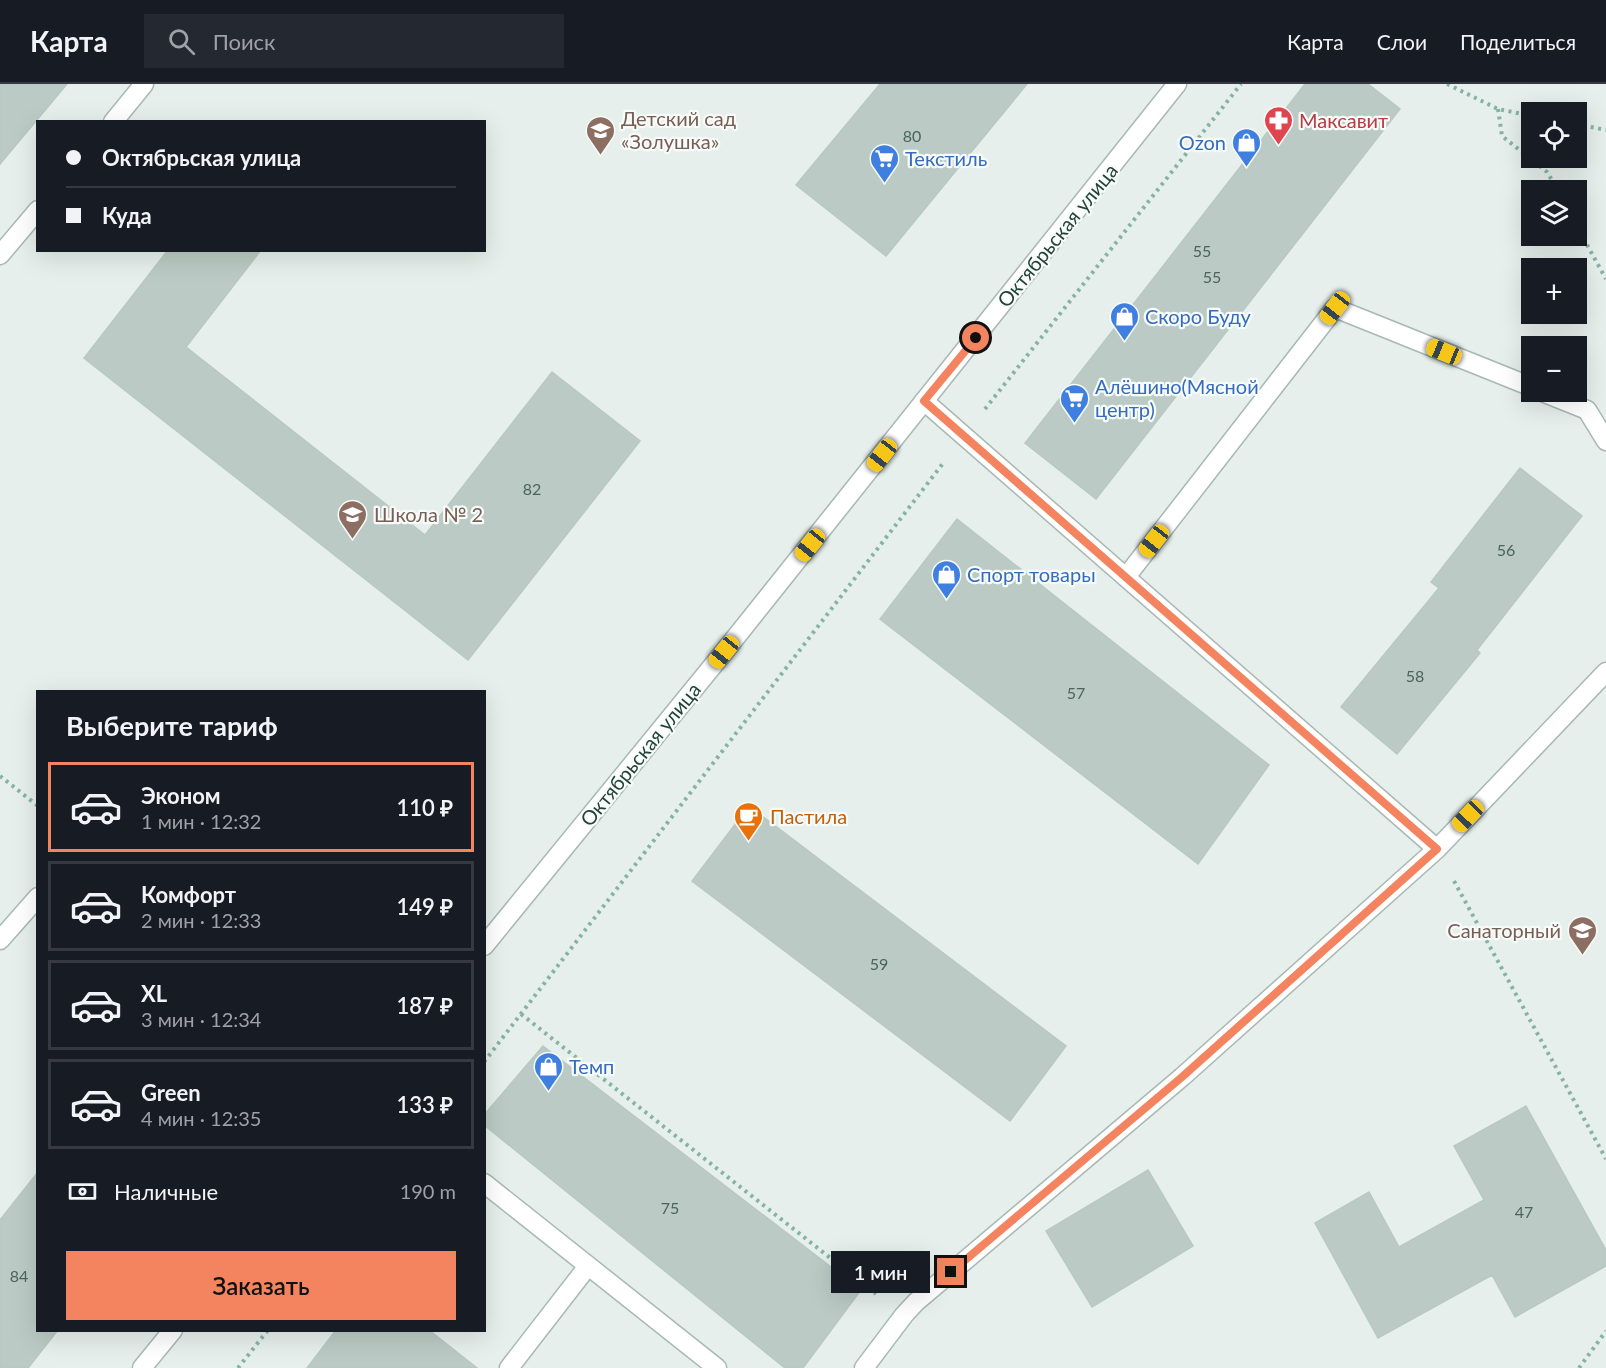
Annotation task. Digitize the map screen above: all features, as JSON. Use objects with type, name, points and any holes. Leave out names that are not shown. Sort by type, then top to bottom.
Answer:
[{"type":"street","points":[[115,120],[144,84]]},
{"type":"street","name":"Октябрьская улица","points":[[486,944],[724,652],[1177,84]]},
{"type":"street","points":[[0,255],[36,212]]},
{"type":"street","points":[[1126,577],[1335,308],[1521,383]]},
{"type":"street","points":[[924,401],[1437,849]]},
{"type":"street","points":[[1567,402],[1587,410],[1606,441]]},
{"type":"street","points":[[872,1365],[904,1315],[916,1302],[1182,1077],[1437,849],[1606,672]]},
{"type":"street","points":[[0,940],[36,899]]},
{"type":"street","points":[[486,1185],[717,1368]]},
{"type":"street","points":[[509,1368],[588,1266]]},
{"type":"street","points":[[142,1368],[171,1332]]},
{"type":"path","points":[[486,1059],[964,436],[1241,84]]},
{"type":"path","points":[[1447,84],[1498,109],[1521,114]]},
{"type":"path","points":[[1498,109],[1502,136],[1547,172],[1552,180]]},
{"type":"path","points":[[1587,126],[1606,130]]},
{"type":"path","points":[[1587,245],[1606,279]]},
{"type":"path","points":[[0,776],[36,804]]},
{"type":"path","points":[[1437,849],[1606,1159]]},
{"type":"path","points":[[521,1014],[904,1315]]},
{"type":"path","points":[[1579,1368],[1606,1331]]},
{"type":"path","points":[[238,1368],[266,1332]]},
{"type":"building","points":[[0,84],[67,84],[36,120],[0,164]]},
{"type":"building","points":[[880,84],[1027,84],[886,256],[796,185]]},
{"type":"building","points":[[1305,84],[1368,84],[1400,109],[1096,499],[1025,443]]},
{"type":"building","points":[[166,252],[259,252],[186,347],[425,535],[552,372],[640,441],[468,660],[84,358]]},
{"type":"building","points":[[1520,468],[1582,516],[1477,650],[1480,653],[1397,754],[1341,707],[1439,588],[1431,582]]},
{"type":"building","points":[[957,519],[1269,765],[1198,864],[880,619]]},
{"type":"building","points":[[749,806],[1066,1046],[1010,1121],[692,881]]},
{"type":"building","points":[[543,1046],[861,1290],[803,1368],[785,1368],[486,1127],[486,1113]]},
{"type":"building","points":[[1526,1106],[1606,1250],[1606,1266],[1515,1317],[1492,1275],[1378,1338],[1315,1223],[1369,1192],[1399,1247],[1484,1200],[1454,1146]]},
{"type":"building","points":[[1148,1170],[1193,1246],[1092,1307],[1046,1231]]},
{"type":"building","points":[[36,1175],[36,1332],[56,1332],[28,1368],[0,1368],[0,1220]]},
{"type":"building","points":[[334,1332],[432,1332],[477,1368],[307,1368]]},
{"type":"place","name":"Максавит","points":[[1278,146]]},
{"type":"place","name":"Детский сад «Золушка»","points":[[600,156]]},
{"type":"place","name":"Ozon","points":[[1247,168]]},
{"type":"place","name":"Текстиль","points":[[884,184]]},
{"type":"place","name":"Скоро Буду","points":[[1124,342]]},
{"type":"place","name":"Алёшино(Мясной центр)","points":[[1074,424]]},
{"type":"place","name":"Школа № 2","points":[[353,540]]},
{"type":"place","name":"Спорт товары","points":[[946,600]]},
{"type":"place","name":"Пастила","points":[[749,842]]},
{"type":"place","name":"Санаторный","points":[[1582,956]]},
{"type":"place","name":"Темп","points":[[548,1092]]},
{"type":"route","points":[[951,1272],[1182,1077],[1437,849],[924,401],[976,338]]}]
